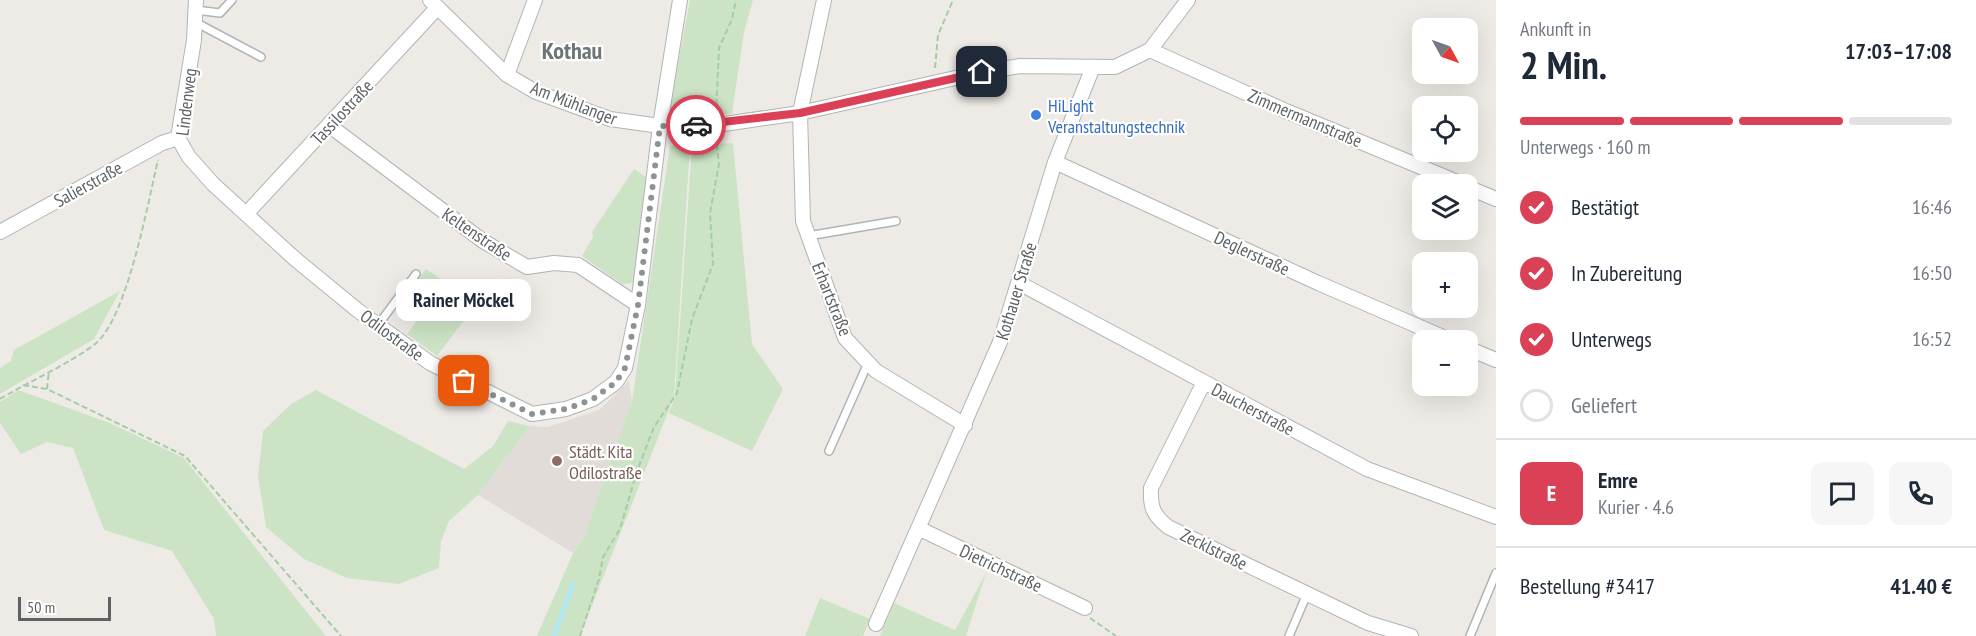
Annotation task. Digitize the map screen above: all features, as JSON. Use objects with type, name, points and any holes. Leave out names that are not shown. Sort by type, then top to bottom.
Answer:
[{"type":"street","points":[[507,75],[535,0]]},
{"type":"street","name":"Erhartstraße","points":[[824,0],[800,113],[803,221],[845,338],[876,371],[965,425]]},
{"type":"street","points":[[1093,67],[1115,67],[1150,50],[1188,0]]},
{"type":"street","name":"Odilostraße","points":[[246,214],[294,258],[430,363],[532,414],[566,409],[593,399],[616,382],[625,368],[638,305],[678,1]]},
{"type":"street","name":"Am Mühlanger","points":[[433,4],[507,75],[536,92],[610,119],[660,126],[717,125],[800,113],[982,72],[1020,66],[1093,67]]},
{"type":"street","name":"Tassilostraße","points":[[246,214],[330,126],[433,4]]},
{"type":"street","name":"Lindenweg","points":[[196,11],[178,138],[189,157],[213,184],[246,214]]},
{"type":"street","name":"Zimmermannstraße","points":[[1150,50],[1287,111],[1438,174]]},
{"type":"street","name":"Kothauer Straße","points":[[876,624],[1000,342],[1055,162],[1093,67]]},
{"type":"street","name":"Keltenstraße","points":[[330,126],[483,241],[527,267],[554,263],[578,265],[638,305]]},
{"type":"street","name":"Salierstraße","points":[[0,232],[162,143],[178,138]]},
{"type":"street","name":"Deglerstraße","points":[[1055,162],[1318,284],[1426,330]]},
{"type":"street","points":[[1478,192],[1496,199]]},
{"type":"street","name":"Daucherstraße","points":[[1019,283],[1367,469],[1496,517]]},
{"type":"street","points":[[1478,353],[1496,360]]},
{"type":"street","name":"Zecklstraße","points":[[1204,382],[1151,488],[1150,504],[1155,517],[1168,527],[1368,623],[1411,636]]},
{"type":"street","name":"Dietrichstraße","points":[[918,528],[1084,608]]},
{"type":"lane","points":[[196,11],[220,13],[232,0]]},
{"type":"lane","points":[[196,11],[261,57]]},
{"type":"lane","points":[[808,236],[897,221]]},
{"type":"lane","points":[[378,325],[416,274]]},
{"type":"lane","points":[[829,451],[868,363]]},
{"type":"lane","points":[[1470,636],[1496,573]]},
{"type":"lane","points":[[1289,636],[1307,594]]},
{"type":"path","points":[[580,636],[599,579],[603,556],[620,529],[641,460],[654,427],[676,393],[692,319],[713,264],[710,213],[719,164],[716,78],[719,48],[732,19],[736,0]]},
{"type":"path","points":[[933,83],[938,35],[953,0]]},
{"type":"path","points":[[0,399],[96,343],[111,322],[125,289],[162,143]]},
{"type":"path","points":[[47,389],[49,370]]},
{"type":"path","points":[[23,385],[47,389],[185,456],[341,636]]},
{"type":"path","points":[[1084,608],[1090,618],[1116,636]]},
{"type":"shaded area","name":"Städt. Kita Odilostraße","points":[[629,381],[632,401],[583,539],[573,553],[478,495],[530,426],[548,427],[599,410]]},
{"type":"green space","points":[[690,0],[753,0],[744,32],[732,114],[668,117]]},
{"type":"green space","points":[[733,143],[752,344],[783,389],[752,451],[669,413],[675,396],[692,145]]},
{"type":"green space","points":[[690,145],[674,397],[580,636],[537,636],[573,553],[583,539],[632,401],[670,146]]},
{"type":"green space","points":[[634,169],[646,177],[634,283],[622,284],[582,256],[593,237],[592,232]]},
{"type":"green space","points":[[426,269],[477,303],[437,356],[407,334],[421,315],[403,301]]},
{"type":"green space","points":[[120,291],[94,339],[0,394],[0,368],[11,361],[14,350]]},
{"type":"green space","points":[[18,390],[110,423],[184,458],[326,636],[216,636],[214,619],[172,551],[104,530],[73,448],[47,442],[21,454],[0,423],[0,402]]},
{"type":"green space","points":[[316,390],[464,469],[493,446],[508,421],[530,426],[478,495],[449,521],[441,541],[439,568],[399,584],[347,578],[304,559],[266,527],[258,476],[263,431],[291,404]]},
{"type":"green space","points":[[986,573],[966,636],[880,636],[894,603],[955,630]]},
{"type":"green space","points":[[820,598],[870,619],[863,636],[805,636]]},
{"type":"waterway","points":[[554,636],[573,584]]},
{"type":"way so far","points":[[464,381],[532,414],[566,409],[593,399],[616,382],[625,368],[638,305],[660,126],[696,125]]},
{"type":"place","name":"HiLight Veranstaltungstechnik","points":[[1036,115]]},
{"type":"place","name":"Rainer Möckel","points":[[464,381]]},
{"type":"place","name":"Städt. Kita Odilostraße","points":[[557,461]]},
{"type":"district","name":"Kothau","points":[[572,50]]},
{"type":"route","points":[[696,125],[717,125],[800,113],[982,72]]}]
